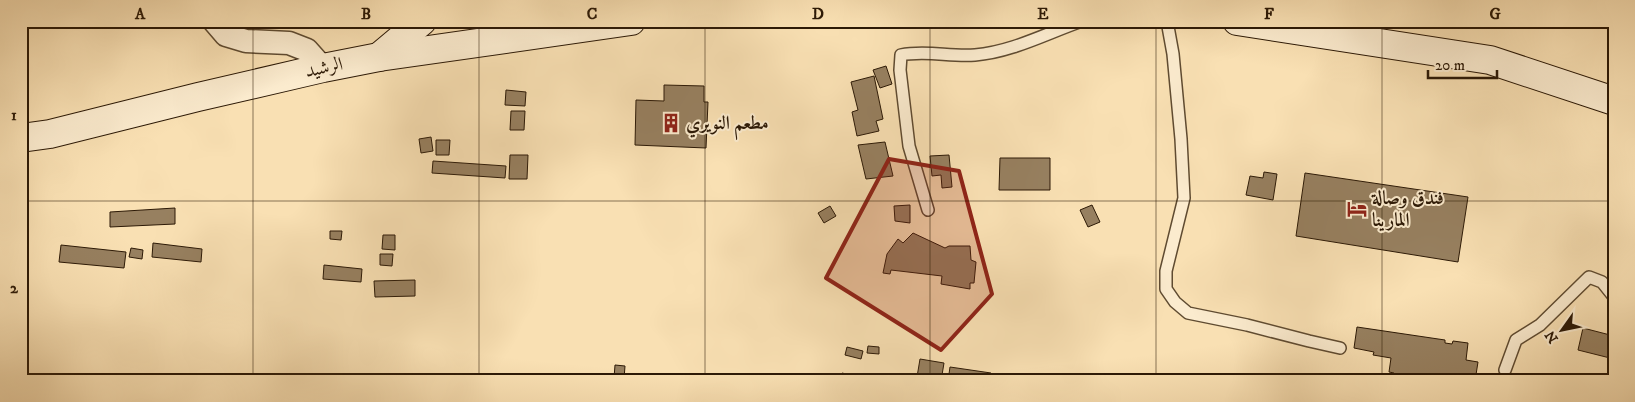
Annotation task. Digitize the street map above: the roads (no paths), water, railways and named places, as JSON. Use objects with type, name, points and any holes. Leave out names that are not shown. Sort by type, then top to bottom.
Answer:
[{"type":"main road","points":[[379,57],[422,21]]},
{"type":"main road","name":"الرشيد","points":[[21,138],[50,134],[189,99],[489,31],[631,21]]},
{"type":"main road","points":[[1237,21],[1345,29],[1490,60],[1614,101]]},
{"type":"street","points":[[214,21],[226,35],[246,41],[290,43],[307,50],[323,68]]},
{"type":"lane","points":[[928,210],[909,146],[900,70],[901,55],[915,52],[974,55],[995,52],[1082,21]]},
{"type":"lane","points":[[1167,21],[1174,63],[1184,198],[1166,271],[1166,289],[1175,302],[1188,313],[1247,325],[1340,348]]},
{"type":"lane","points":[[1505,370],[1516,340],[1540,326],[1589,277],[1602,282],[1614,298]]},
{"type":"place","name":"مطعم النويري","points":[[671,123]]},
{"type":"place","name":"فندق وصالة المارينا","points":[[1357,209]]}]
